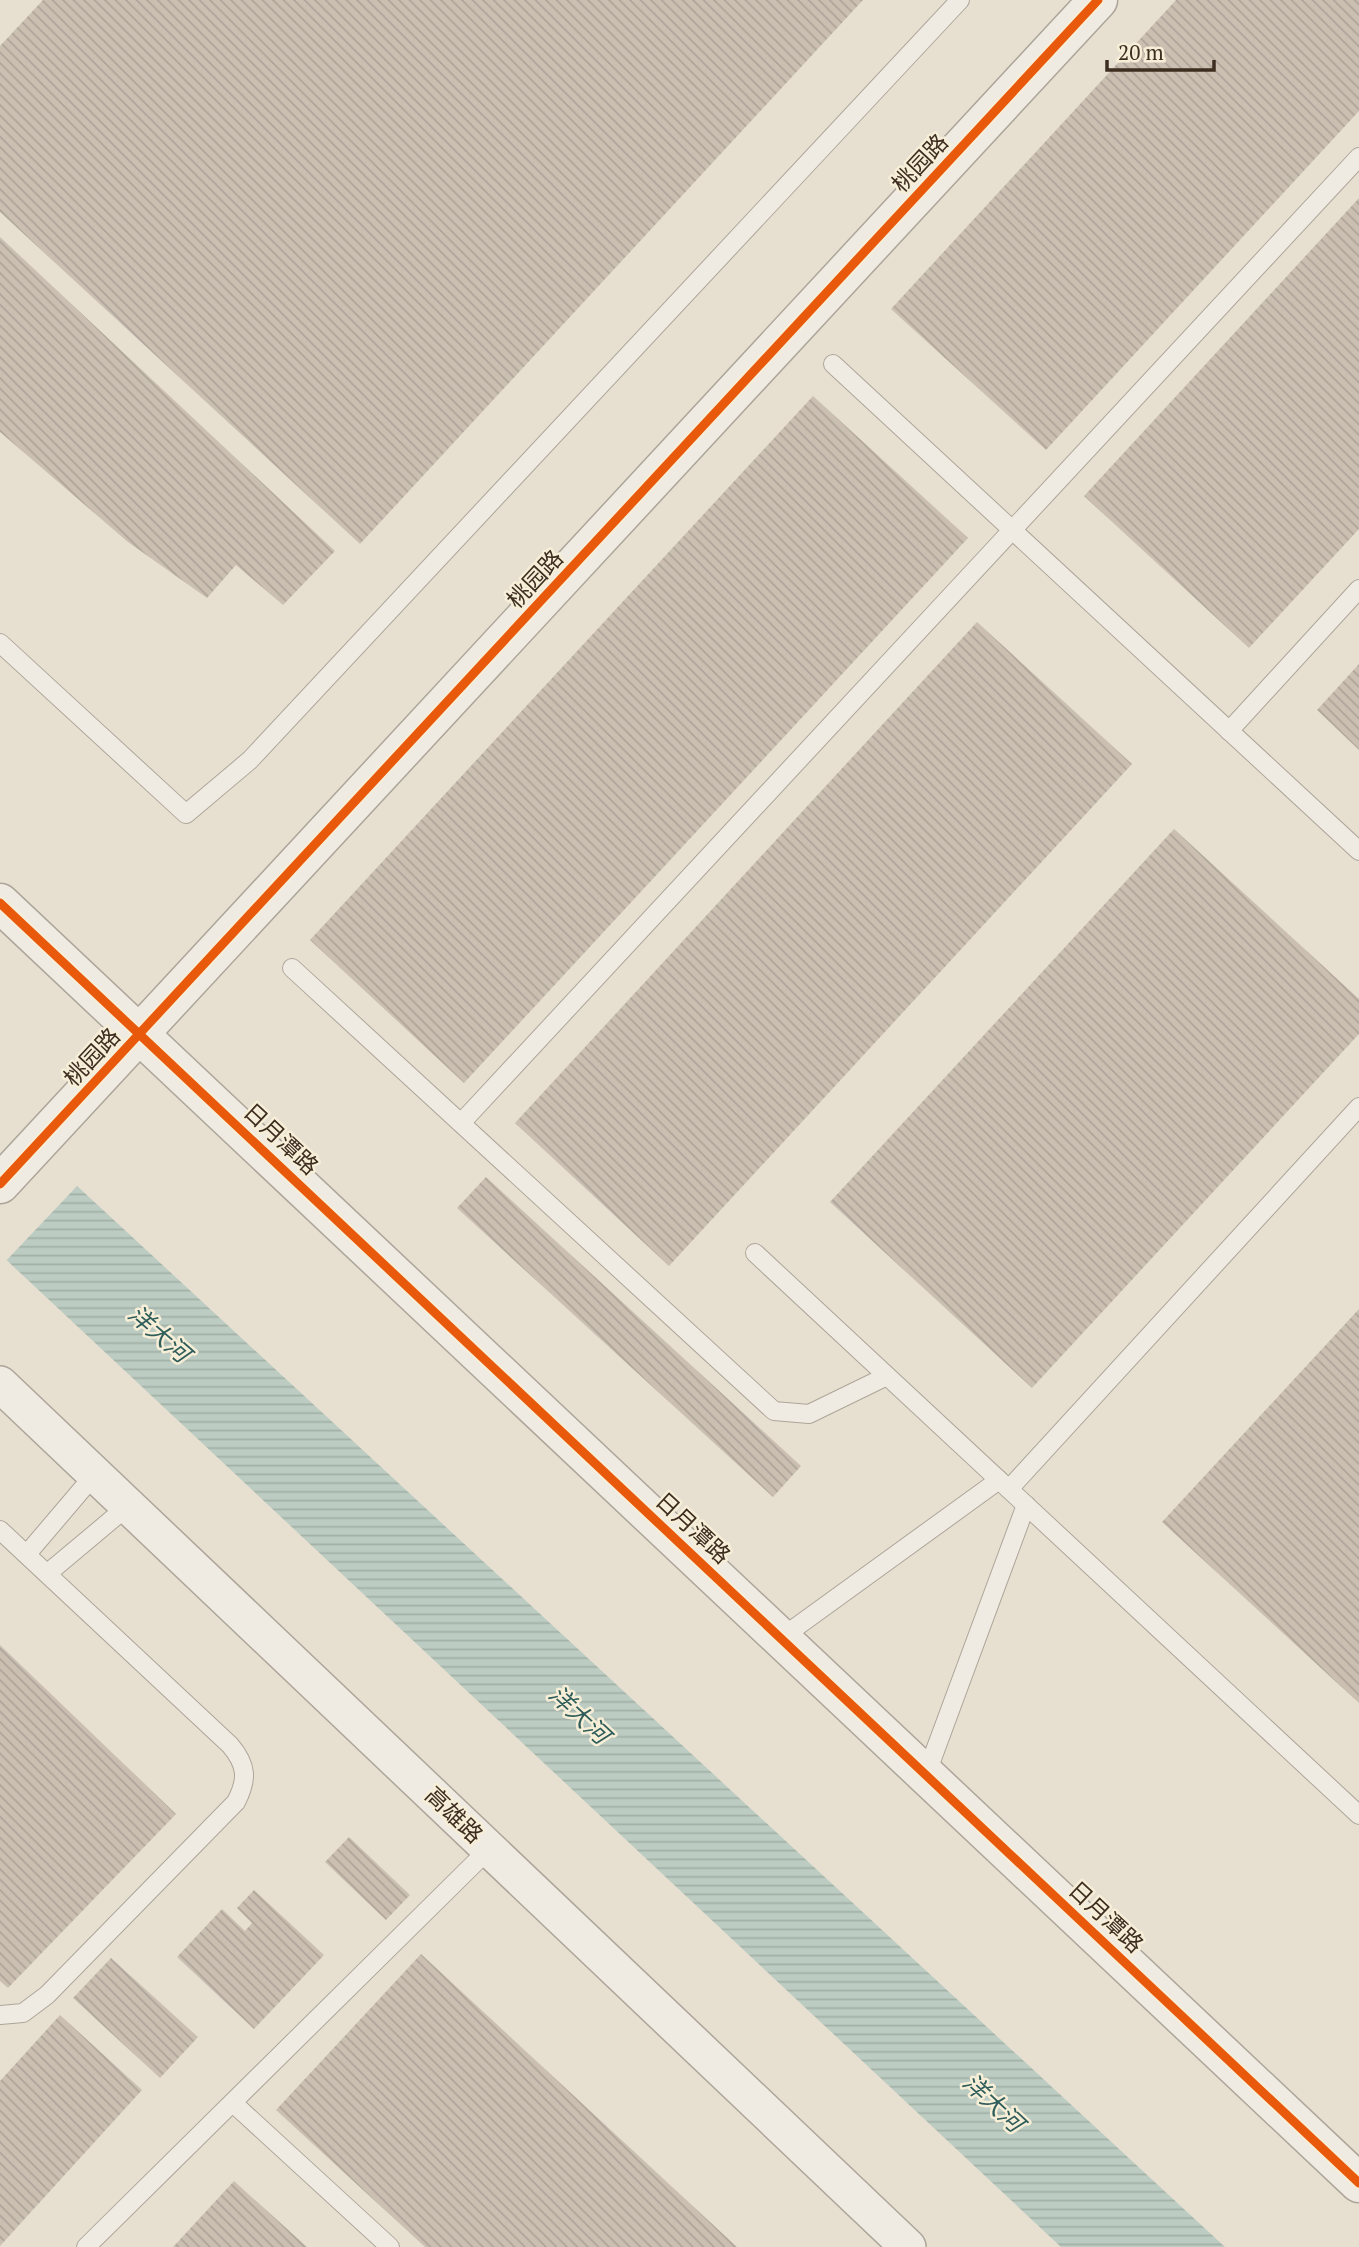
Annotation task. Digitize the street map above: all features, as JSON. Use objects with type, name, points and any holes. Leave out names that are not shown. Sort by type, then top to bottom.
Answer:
[{"type":"street","name":"桃园路","points":[[0,1184],[1098,0]]},
{"type":"street","name":"日月潭路","points":[[0,903],[1359,2183]]},
{"type":"street","name":"高雄路","points":[[0,1384],[908,2247]]},
{"type":"lane","points":[[0,643],[186,814],[250,760],[960,0]]},
{"type":"lane","points":[[461,1123],[1359,158]]},
{"type":"lane","points":[[833,364],[1359,851]]},
{"type":"lane","points":[[1229,731],[1359,589]]},
{"type":"lane","points":[[292,968],[774,1410],[809,1414],[887,1376]]},
{"type":"lane","points":[[781,1638],[1004,1484],[1359,1107]]},
{"type":"lane","points":[[755,1253],[1359,1815]]},
{"type":"lane","points":[[27,1554],[95,1474]]},
{"type":"lane","points":[[926,1774],[1026,1505]]},
{"type":"lane","points":[[48,1573],[128,1506]]},
{"type":"lane","points":[[0,1530],[230,1745],[242,1760],[246,1783],[236,1802],[47,1995],[23,2013],[0,2015]]},
{"type":"lane","points":[[86,2247],[489,1849]]},
{"type":"lane","points":[[233,2103],[390,2247]]},
{"type":"water","name":"洋大河","points":[[0,1115],[1225,2247],[1061,2247],[0,1254]]},
{"type":"pier","points":[[0,1111],[79,1184],[4,1263],[0,1259]]},
{"type":"building","points":[[43,0],[863,0],[360,544],[0,212],[0,46]]},
{"type":"building","points":[[1176,0],[1359,0],[1359,111],[1046,450],[891,309]]},
{"type":"building","points":[[1359,198],[1359,529],[1249,648],[1084,496]]},
{"type":"building","points":[[0,237],[335,551],[283,605],[236,565],[207,598],[128,542],[0,432]]},
{"type":"building","points":[[813,396],[968,538],[464,1083],[310,940]]},
{"type":"building","points":[[977,622],[1132,764],[669,1266],[515,1123]]},
{"type":"building","points":[[1359,664],[1359,750],[1317,710]]},
{"type":"building","points":[[1174,829],[1359,999],[1359,1034],[1032,1388],[830,1202]]},
{"type":"building","points":[[486,1177],[801,1466],[773,1497],[457,1208]]},
{"type":"building","points":[[1359,1309],[1359,1703],[1162,1522]]},
{"type":"building","points":[[0,1645],[176,1814],[8,1988],[0,1981]]},
{"type":"building","points":[[349,1837],[410,1895],[386,1920],[325,1862]]},
{"type":"building","points":[[254,1890],[324,1955],[254,2029],[177,1957],[222,1909],[245,1931],[252,1923],[237,1908]]},
{"type":"building","points":[[421,1954],[737,2247],[425,2247],[276,2110]]},
{"type":"building","points":[[111,1958],[198,2037],[160,2078],[73,1998]]},
{"type":"building","points":[[60,2015],[142,2090],[0,2246],[0,2081]]},
{"type":"building","points":[[234,2181],[307,2247],[173,2247]]},
{"type":"cycle path","points":[[0,1184],[1098,0]]},
{"type":"cycle path","points":[[0,903],[1359,2183]]}]
